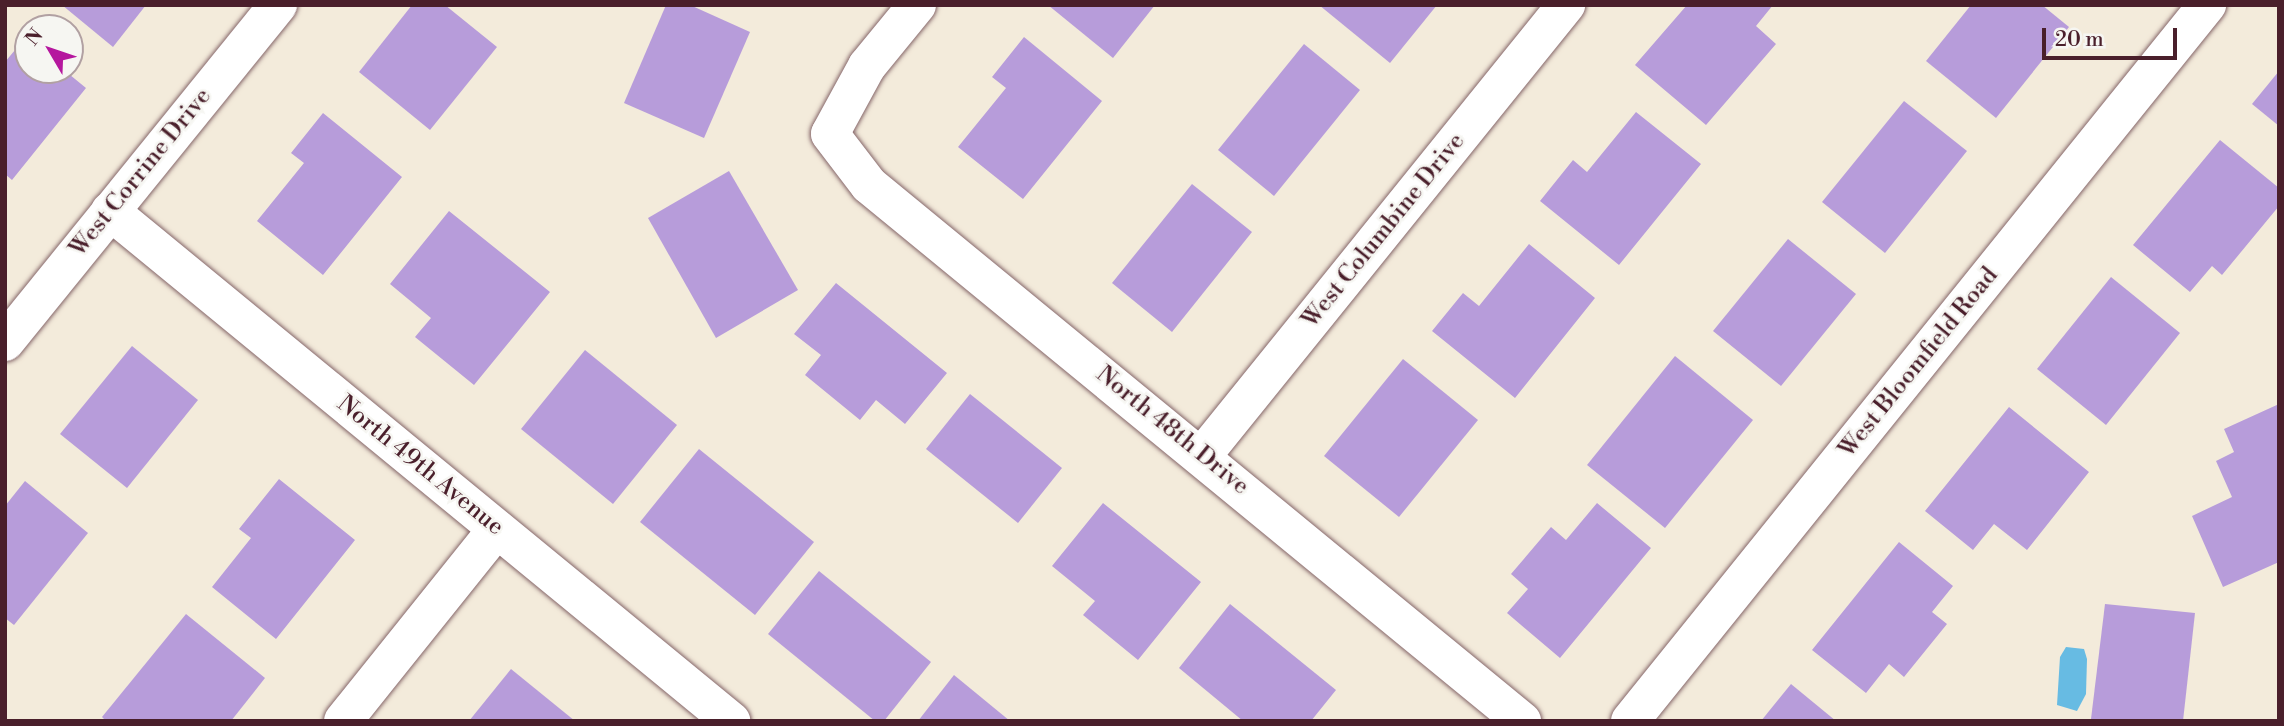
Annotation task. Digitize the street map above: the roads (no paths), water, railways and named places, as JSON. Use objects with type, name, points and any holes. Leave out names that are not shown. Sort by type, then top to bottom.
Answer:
[{"type":"street","name":"West Corrine Drive","points":[[5,342],[278,5]]},
{"type":"street","name":"North 48th Drive","points":[[917,5],[867,66],[830,134],[869,185],[1522,721]]},
{"type":"street","name":"West Columbine Drive","points":[[1202,456],[1566,5]]},
{"type":"street","name":"West Bloomfield Road","points":[[1630,721],[2207,5]]},
{"type":"street","name":"North 49th Avenue","points":[[110,211],[731,721]]},
{"type":"street","points":[[342,721],[497,529]]},
{"type":"water","points":[[2066,647],[2084,649],[2087,659],[2086,694],[2077,711],[2057,705],[2060,657]]}]
